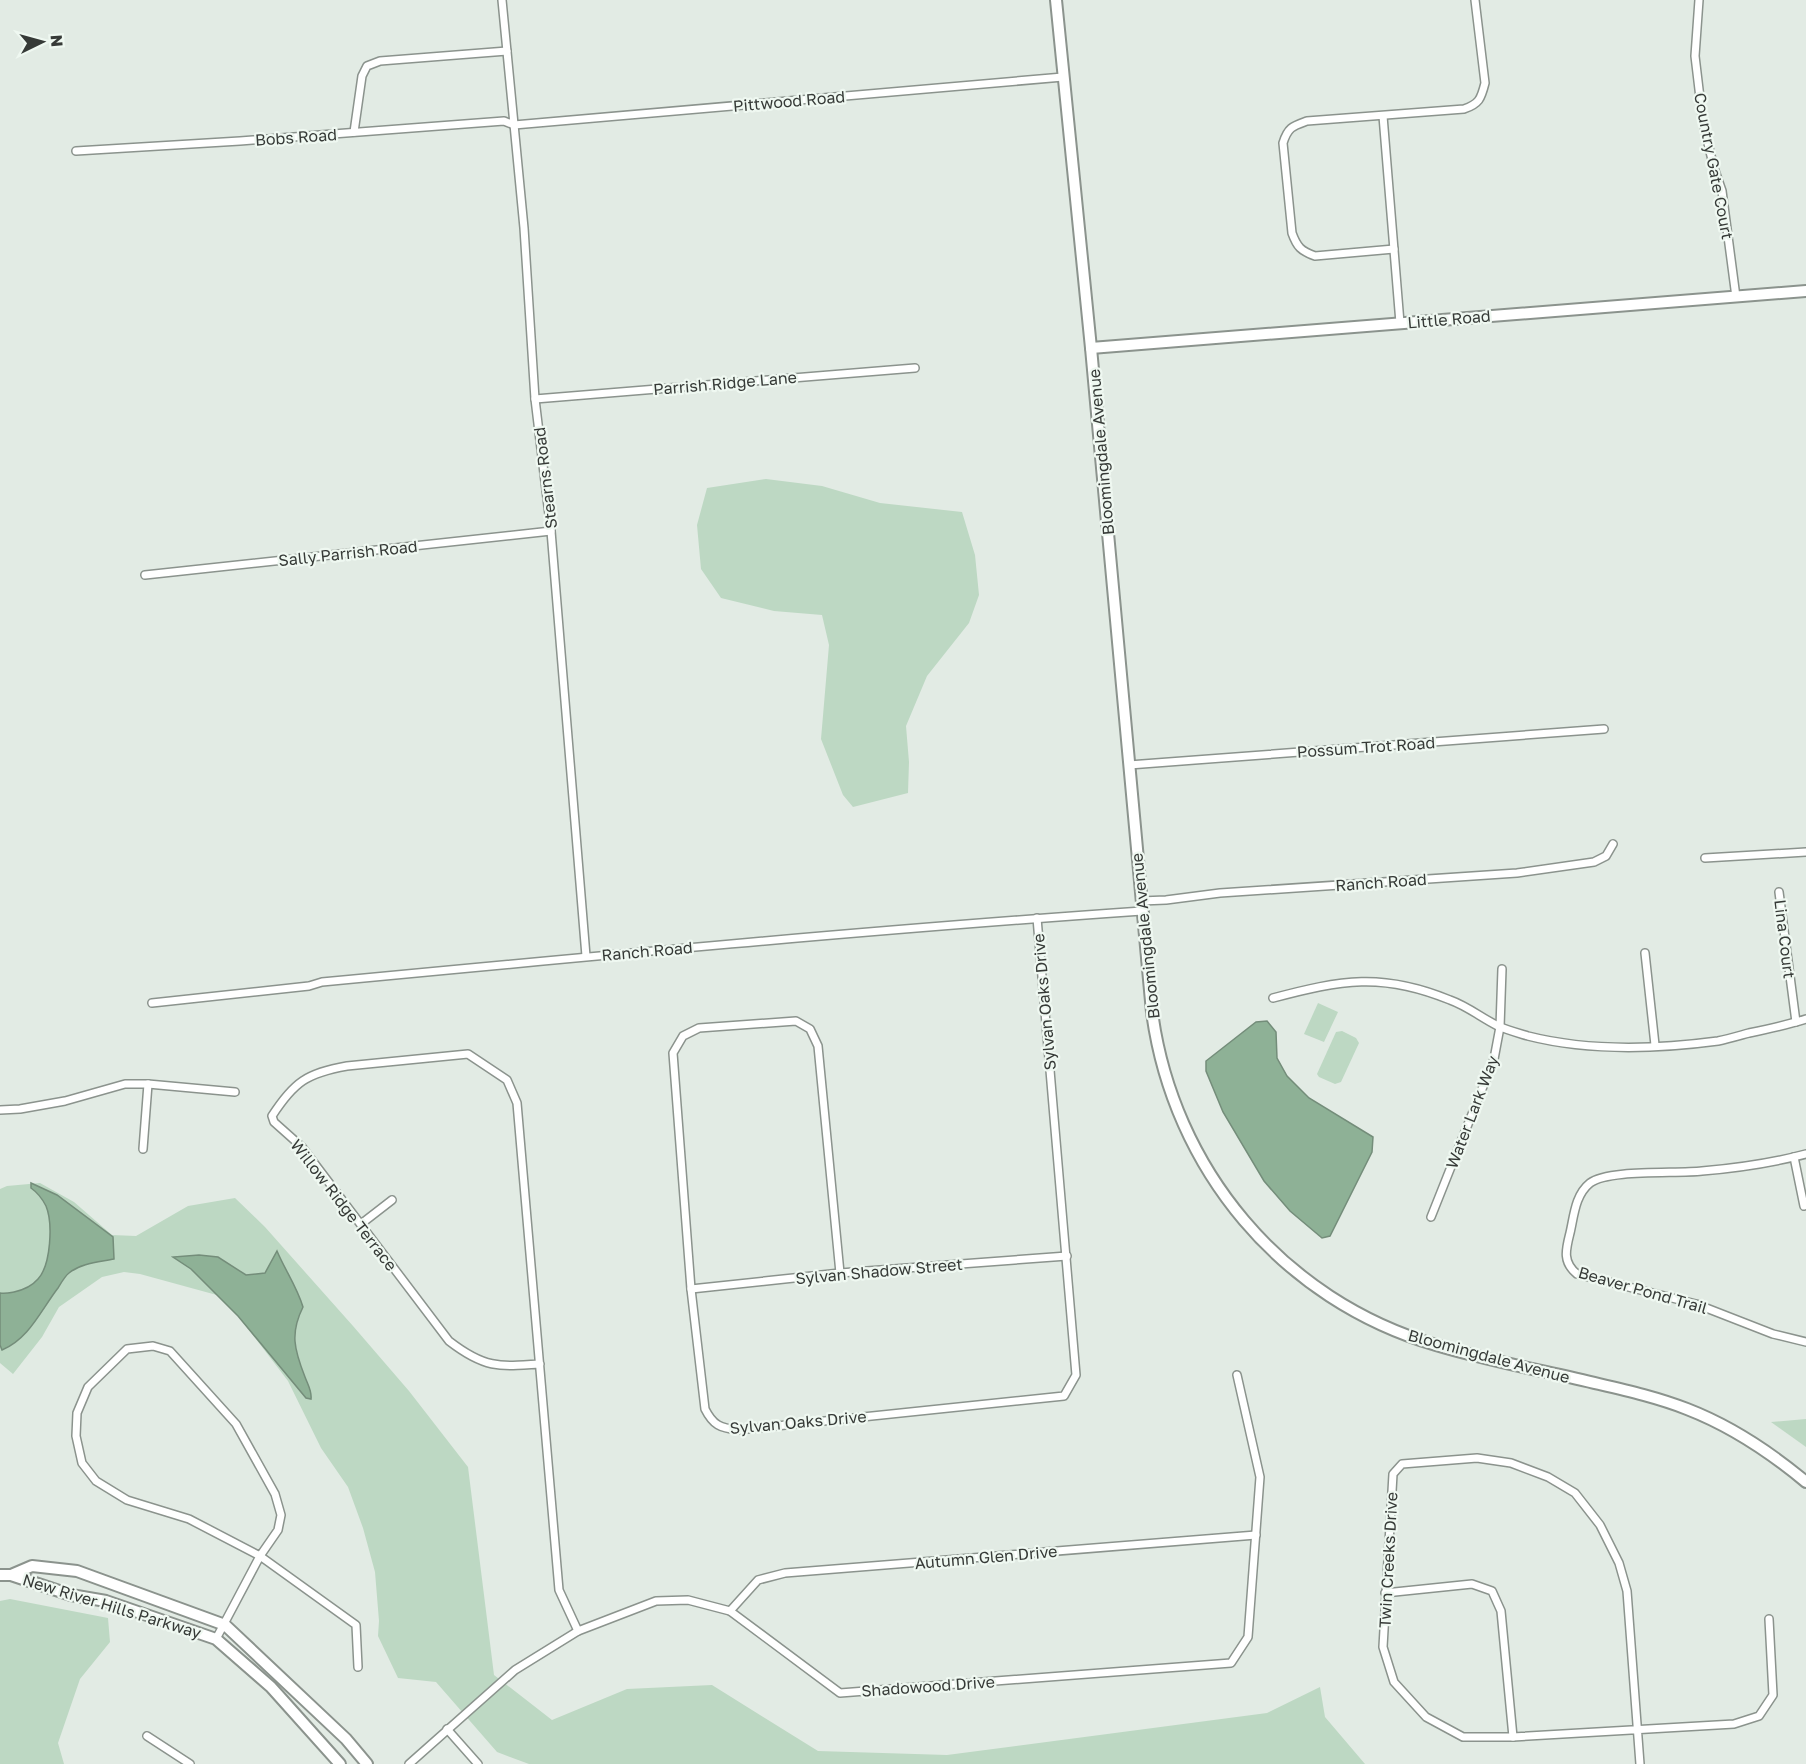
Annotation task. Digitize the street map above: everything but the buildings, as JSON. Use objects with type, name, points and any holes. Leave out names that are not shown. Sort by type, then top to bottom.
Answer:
[{"type":"street","name":"Stearns Road","points":[[502,0],[524,228],[536,399],[551,531],[586,956]]},
{"type":"street","name":"Bloomingdale Avenue","points":[[1056,0],[1091,348],[1153,1023],[1163,1070],[1174,1103],[1193,1146],[1214,1180],[1247,1224],[1280,1258],[1338,1302],[1401,1333],[1437,1346],[1614,1388],[1686,1408],[1752,1441],[1806,1482]]},
{"type":"street","points":[[1394,249],[1315,256],[1296,246],[1292,233],[1284,142],[1287,131],[1295,125],[1307,122],[1464,109],[1474,106],[1482,96],[1485,83],[1475,0]]},
{"type":"street","name":"Country Gate Court","points":[[1699,0],[1695,56],[1702,123],[1722,191],[1736,297]]},
{"type":"street","points":[[354,132],[362,76],[367,66],[380,61],[507,51]]},
{"type":"street","name":"Pittwood Road","points":[[514,125],[1063,77]]},
{"type":"street","points":[[1383,116],[1401,323]]},
{"type":"street","name":"Bobs Road","points":[[76,151],[504,121],[514,125]]},
{"type":"street","name":"Little Road","points":[[1091,348],[1806,291]]},
{"type":"street","name":"Parrish Ridge Lane","points":[[536,399],[915,368]]},
{"type":"street","name":"Sally Parrish Road","points":[[145,575],[551,531]]},
{"type":"street","name":"Possum Trot Road","points":[[1129,765],[1604,729]]},
{"type":"street","name":"Ranch Road","points":[[152,1003],[285,989],[322,982],[586,956],[1036,918],[1142,906],[1166,900],[1220,894],[1517,873],[1594,862],[1606,856],[1613,844]]},
{"type":"street","points":[[1705,858],[1806,852]]},
{"type":"street","name":"Lina Court","points":[[1779,892],[1796,1022]]},
{"type":"street","name":"Sylvan Oaks Drive","points":[[840,1273],[818,1046],[810,1029],[796,1021],[699,1028],[683,1036],[673,1053],[692,1289],[705,1408],[710,1418],[723,1428],[738,1430],[1064,1396],[1076,1375],[1036,918]]},
{"type":"street","points":[[1645,953],[1655,1046]]},
{"type":"street","name":"Water Lark Way","points":[[1431,1217],[1494,1059],[1500,1027],[1502,969]]},
{"type":"street","points":[[1272,998],[1318,986],[1351,981],[1379,981],[1414,987],[1452,1000],[1500,1027],[1528,1036],[1561,1043],[1601,1046],[1655,1046],[1719,1041],[1806,1019]]},
{"type":"street","name":"Willow Ridge Terrace","points":[[540,1364],[509,1366],[483,1363],[467,1355],[449,1341],[302,1147],[274,1122],[272,1116],[287,1094],[305,1078],[346,1065],[468,1054],[507,1080],[517,1103],[540,1364],[559,1590],[578,1631]]},
{"type":"street","points":[[0,1110],[65,1101],[125,1084],[235,1092]]},
{"type":"street","points":[[143,1149],[148,1084]]},
{"type":"street","name":"Beaver Pond Trail","points":[[1806,1154],[1701,1171],[1611,1175],[1596,1179],[1583,1190],[1579,1197],[1566,1250],[1571,1270],[1584,1277],[1696,1304],[1773,1334],[1806,1342]]},
{"type":"street","points":[[1794,1157],[1804,1206]]},
{"type":"street","points":[[361,1224],[392,1200]]},
{"type":"street","name":"Sylvan Shadow Street","points":[[692,1289],[840,1273],[1066,1256]]},
{"type":"street","points":[[216,1639],[260,1556],[279,1530],[281,1515],[275,1494],[236,1424],[170,1351],[153,1346],[127,1349],[88,1387],[77,1413],[76,1436],[82,1463],[96,1481],[127,1500],[189,1519],[260,1556],[356,1625],[358,1667]]},
{"type":"street","name":"Shadowood Drive","points":[[409,1764],[515,1670],[578,1631],[656,1601],[688,1600],[730,1611],[840,1693],[1231,1663],[1248,1637],[1260,1477],[1237,1375]]},
{"type":"street","name":"Twin Creeks Drive","points":[[1640,1764],[1637,1730],[1627,1591],[1619,1563],[1599,1525],[1575,1493],[1548,1477],[1511,1463],[1477,1458],[1402,1464],[1393,1474],[1383,1647],[1394,1682],[1426,1718],[1463,1737],[1513,1737],[1637,1730],[1734,1724],[1759,1716],[1773,1695],[1769,1619]]},
{"type":"street","name":"Autumn Glen Drive","points":[[730,1611],[758,1580],[785,1573],[1256,1535]]},
{"type":"street","name":"New River Hills Parkway","points":[[5,1575],[32,1566],[77,1571],[225,1625],[346,1739],[367,1764]]},
{"type":"street","name":"New River Hills Parkway","points":[[5,1575],[71,1595],[106,1601],[216,1639],[271,1687],[340,1764]]},
{"type":"street","points":[[1385,1593],[1472,1584],[1492,1591],[1501,1611],[1513,1737]]},
{"type":"street","points":[[447,1729],[478,1764]]},
{"type":"street","points":[[147,1736],[190,1764]]},
{"type":"shaded area","points":[[766,479],[822,486],[880,503],[962,512],[975,555],[979,595],[969,623],[927,676],[906,726],[909,762],[908,793],[853,807],[843,795],[821,739],[829,645],[822,615],[774,611],[721,598],[701,569],[697,525],[707,488]]},
{"type":"shaded area","points":[[1318,1003],[1338,1012],[1324,1042],[1304,1034]]},
{"type":"shaded area","points":[[1267,1021],[1276,1032],[1277,1058],[1287,1076],[1309,1098],[1373,1137],[1372,1152],[1330,1236],[1322,1238],[1290,1211],[1264,1181],[1223,1112],[1206,1071],[1206,1061],[1256,1022]]},
{"type":"shaded area","points":[[1342,1031],[1356,1038],[1359,1043],[1341,1082],[1335,1084],[1317,1074],[1336,1032]]},
{"type":"shaded area","points":[[31,1183],[57,1195],[113,1237],[114,1259],[85,1265],[69,1273],[27,1331],[20,1339],[2,1350],[0,1345],[0,1293],[17,1291],[33,1284],[46,1264],[50,1244],[50,1223],[46,1206],[31,1188]]},
{"type":"shaded area","points":[[40,1183],[74,1202],[112,1235],[136,1236],[188,1206],[235,1198],[265,1227],[409,1391],[468,1467],[494,1675],[552,1720],[627,1689],[712,1685],[818,1751],[947,1755],[1267,1713],[1320,1687],[1325,1717],[1365,1764],[529,1764],[497,1752],[436,1682],[398,1678],[378,1636],[375,1572],[363,1528],[348,1487],[321,1448],[288,1381],[224,1297],[140,1274],[124,1272],[102,1277],[59,1307],[42,1337],[13,1374],[0,1363],[0,1189],[7,1186]]},
{"type":"shaded area","points":[[277,1251],[303,1307],[296,1325],[295,1341],[311,1399],[306,1398],[238,1316],[191,1269],[173,1257],[199,1255],[218,1257],[246,1275],[265,1273]]},
{"type":"shaded area","points":[[1806,1419],[1806,1447],[1771,1422]]},
{"type":"shaded area","points":[[10,1599],[108,1618],[110,1642],[80,1679],[58,1743],[64,1764],[0,1764],[0,1601]]}]
